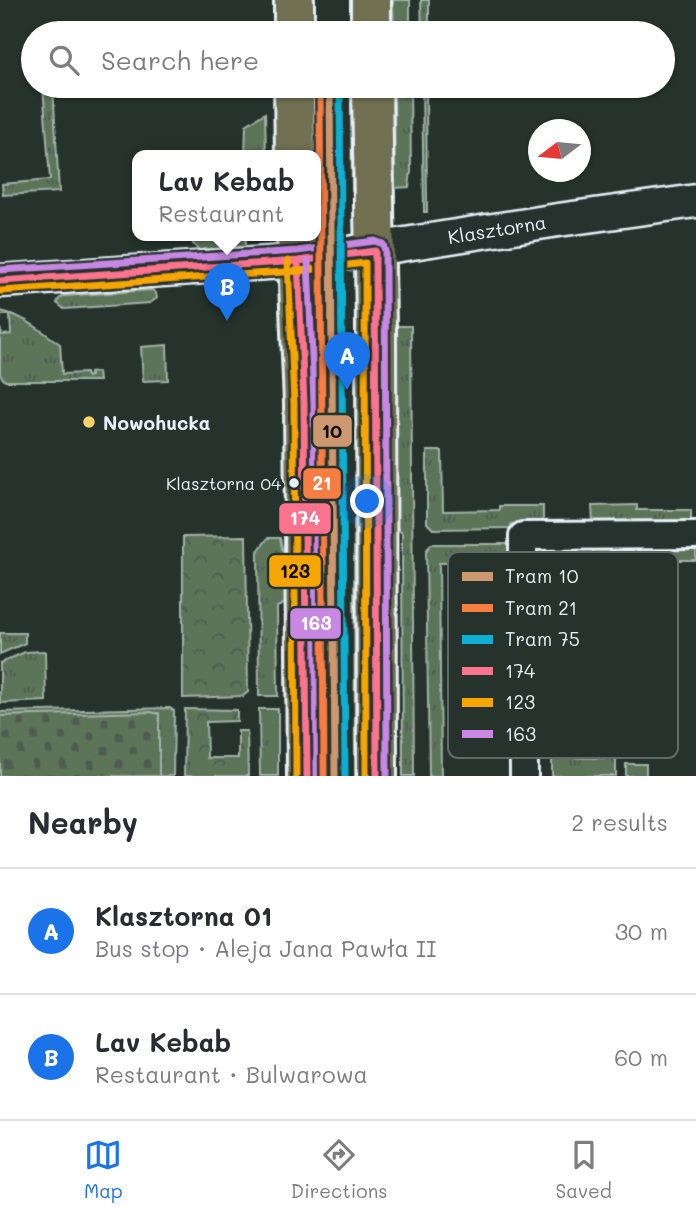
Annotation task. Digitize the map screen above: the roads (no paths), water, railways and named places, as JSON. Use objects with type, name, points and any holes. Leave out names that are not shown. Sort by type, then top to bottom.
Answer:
[{"type":"main road","points":[[294,0],[294,21]]},
{"type":"main road","points":[[371,0],[371,21]]},
{"type":"main road","points":[[294,98],[295,150]]},
{"type":"main road","points":[[372,98],[377,776]]},
{"type":"main road","points":[[298,248],[304,403],[307,776]]},
{"type":"street","name":"Klasztorna","points":[[0,281],[298,248],[375,251],[465,234],[696,201]]},
{"type":"street","points":[[523,552],[523,536],[696,535]]},
{"type":"street","points":[[524,758],[524,776]]},
{"type":"tram line","name":"21","points":[[320,98],[320,150]]},
{"type":"tram line","name":"10","points":[[330,98],[335,776]]},
{"type":"tram line","name":"75","points":[[340,98],[345,776]]},
{"type":"tram line","name":"21","points":[[321,241],[324,776]]},
{"type":"place","name":"Lav Kebab","points":[[227,321]]},
{"type":"place","name":"Klasztorna 01","points":[[347,390]]},
{"type":"place","name":"Nowohucka","points":[[89,422]]},
{"type":"place","name":"Klasztorna 04","points":[[294,483]]}]
